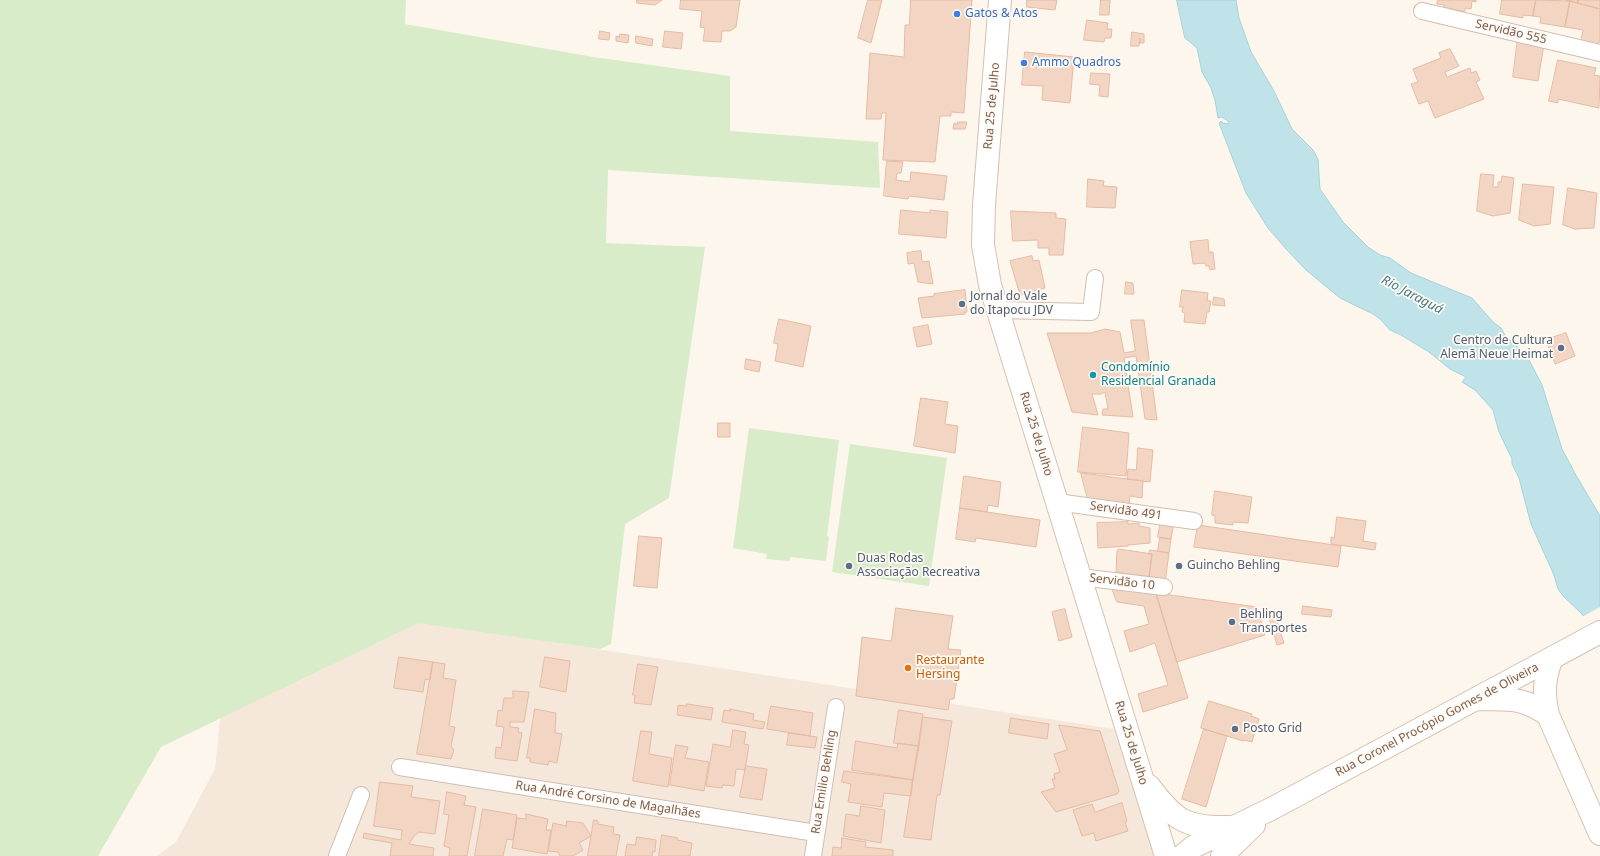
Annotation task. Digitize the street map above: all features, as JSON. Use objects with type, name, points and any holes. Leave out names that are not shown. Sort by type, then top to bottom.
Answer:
[{"type":"main road","name":"Rua 25 de Julho","points":[[1000,0],[984,205],[984,245],[990,285],[1166,856]]},
{"type":"main road","name":"Rua Coronel Procópio Gomes de Oliveira","points":[[1182,856],[1193,847],[1273,808],[1600,632]]},
{"type":"main road","points":[[1559,654],[1544,687],[1544,698],[1548,715],[1600,834]]},
{"type":"main road","points":[[1476,699],[1521,700],[1533,704],[1548,715]]},
{"type":"main road","points":[[1142,776],[1160,801],[1171,813],[1181,820],[1200,826],[1234,826]]},
{"type":"main road","name":"Rua Coronel Procópio Gomes de Oliveira","points":[[1222,856],[1273,808]]},
{"type":"street","name":"Servidão 555","points":[[1422,11],[1600,53]]},
{"type":"street","points":[[998,310],[1091,312],[1095,278]]},
{"type":"street","name":"Servidão 491","points":[[1057,502],[1194,521]]},
{"type":"street","name":"Servidão 10","points":[[1080,577],[1164,587]]},
{"type":"street","name":"Rua Emilio Behling","points":[[813,856],[836,707]]},
{"type":"street","name":"Rua André Corsino de Magalhães","points":[[400,767],[816,833]]},
{"type":"street","points":[[337,856],[361,795]]},
{"type":"shaded area","points":[[203,588],[1114,729],[1156,856],[157,856],[176,842],[215,769],[222,700]]},
{"type":"green space","points":[[0,0],[406,0],[405,24],[593,57],[730,76],[730,131],[878,142],[880,188],[608,170],[606,243],[705,247],[669,498],[625,524],[611,644],[600,649],[418,623],[161,747],[98,856],[0,856]]},
{"type":"green space","points":[[749,428],[839,440],[827,536],[829,537],[826,561],[790,557],[790,561],[766,559],[767,554],[733,548]]},
{"type":"green space","points":[[850,444],[947,458],[929,586],[832,572]]},
{"type":"water","name":"Rio Jaraguá","points":[[1177,0],[1236,0],[1239,18],[1251,52],[1274,91],[1292,129],[1313,150],[1318,159],[1320,189],[1343,222],[1368,247],[1380,255],[1390,258],[1411,273],[1472,298],[1493,322],[1501,328],[1506,337],[1515,343],[1528,358],[1542,385],[1562,449],[1600,516],[1600,651],[1596,638],[1582,614],[1564,597],[1558,589],[1554,575],[1531,524],[1519,478],[1499,432],[1493,410],[1475,390],[1462,382],[1466,377],[1450,369],[1429,352],[1390,330],[1373,314],[1340,298],[1306,270],[1268,228],[1246,193],[1219,123],[1221,121],[1228,124],[1229,122],[1222,117],[1218,118],[1215,100],[1211,88],[1202,72],[1197,48],[1185,38]]},
{"type":"pier","points":[[1600,607],[1600,653],[1582,617]]},
{"type":"building","points":[[637,0],[662,0],[655,5],[637,3]]},
{"type":"building","points":[[681,0],[740,0],[736,27],[730,31],[722,31],[721,42],[703,41],[705,28],[700,27],[702,11],[680,9]]},
{"type":"building","points":[[868,0],[882,0],[871,43],[858,38]]},
{"type":"building","points":[[911,0],[972,0],[964,113],[951,112],[951,116],[940,116],[935,162],[883,160],[886,113],[882,113],[881,119],[866,119],[870,53],[904,57],[905,25],[909,25]]},
{"type":"building","points":[[1027,0],[1057,0],[1055,10],[1027,7]]},
{"type":"building","points":[[1101,0],[1110,0],[1109,15],[1100,15]]},
{"type":"building","points":[[1438,0],[1476,0],[1476,2],[1472,1],[1471,9],[1466,8],[1464,12],[1437,4]]},
{"type":"building","points":[[1502,0],[1536,0],[1533,16],[1523,15],[1523,18],[1500,14]]},
{"type":"building","points":[[1536,0],[1570,1],[1565,27],[1540,23],[1541,17],[1533,16]]},
{"type":"building","points":[[1566,0],[1578,0],[1578,3]]},
{"type":"building","points":[[1578,0],[1600,0],[1600,9],[1578,3]]},
{"type":"building","points":[[1570,1],[1600,9],[1600,42],[1598,42],[1598,45],[1581,40],[1583,30],[1565,27]]},
{"type":"building","points":[[1087,20],[1108,23],[1107,29],[1112,29],[1111,38],[1105,38],[1104,42],[1084,40]]},
{"type":"building","points":[[600,31],[610,33],[609,40],[599,39]]},
{"type":"building","points":[[665,31],[683,33],[681,49],[663,47]]},
{"type":"building","points":[[1132,32],[1144,34],[1144,43],[1140,43],[1140,38],[1139,46],[1131,46]]},
{"type":"building","points":[[620,34],[629,35],[628,43],[616,41],[616,36],[619,37]]},
{"type":"building","points":[[636,36],[653,39],[652,46],[636,43]]},
{"type":"building","points":[[1518,38],[1544,44],[1538,81],[1513,77]]},
{"type":"building","points":[[1450,49],[1459,66],[1445,72],[1447,77],[1470,68],[1471,73],[1476,71],[1480,80],[1476,82],[1484,99],[1435,118],[1428,101],[1419,104],[1411,84],[1418,82],[1413,69],[1441,58],[1439,53]]},
{"type":"building","points":[[1025,52],[1074,57],[1070,103],[1042,100],[1043,86],[1022,85]]},
{"type":"building","points":[[1558,60],[1596,68],[1594,75],[1600,76],[1599,108],[1558,99],[1558,103],[1549,101]]},
{"type":"building","points":[[1091,73],[1110,74],[1108,97],[1099,96],[1100,85],[1090,84]]},
{"type":"building","points":[[958,122],[967,122],[965,129],[953,129],[954,123],[957,124]]},
{"type":"building","points":[[887,161],[903,162],[901,173],[897,173],[896,180],[910,182],[911,172],[947,176],[944,200],[909,196],[908,199],[884,196]]},
{"type":"building","points":[[1481,174],[1494,175],[1493,187],[1498,187],[1498,182],[1501,182],[1502,176],[1514,178],[1510,213],[1493,216],[1477,211]]},
{"type":"building","points":[[1088,179],[1104,181],[1103,186],[1117,187],[1115,208],[1087,207]]},
{"type":"building","points":[[1523,184],[1554,187],[1550,224],[1534,226],[1519,220]]},
{"type":"building","points":[[1568,188],[1597,193],[1594,228],[1575,229],[1563,225]]},
{"type":"building","points":[[901,210],[930,213],[930,210],[948,212],[946,238],[899,234]]},
{"type":"building","points":[[1011,211],[1056,213],[1056,218],[1066,219],[1063,255],[1049,255],[1049,248],[1038,248],[1038,240],[1013,241]]},
{"type":"building","points":[[1208,240],[1209,252],[1213,252],[1215,269],[1210,270],[1209,266],[1206,266],[1205,263],[1193,264],[1190,242]]},
{"type":"building","points":[[921,251],[922,262],[929,261],[933,284],[918,282],[914,263],[908,264],[907,253]]},
{"type":"building","points":[[1032,256],[1033,261],[1039,260],[1045,288],[1020,295],[1010,261]]},
{"type":"building","points":[[1126,282],[1133,283],[1134,294],[1125,294]]},
{"type":"building","points":[[965,290],[967,312],[965,312],[965,314],[922,318],[918,298],[934,296],[934,294]]},
{"type":"building","points":[[1182,290],[1208,293],[1207,301],[1211,301],[1205,324],[1184,322],[1185,313],[1182,312],[1183,307],[1180,307]]},
{"type":"building","points":[[1214,297],[1224,299],[1225,306],[1213,305]]},
{"type":"building","points":[[779,319],[811,326],[803,367],[775,361],[778,344],[774,343]]},
{"type":"building","name":"Condomínio Residencial Granada","points":[[1131,320],[1144,320],[1157,420],[1145,419],[1136,356],[1124,358],[1133,417],[1102,415],[1103,409],[1108,409],[1105,392],[1101,394],[1092,394],[1098,415],[1072,412],[1047,333],[1091,333],[1105,329],[1120,332],[1124,353],[1135,351]]},
{"type":"building","points":[[928,325],[932,344],[917,347],[913,328]]},
{"type":"building","name":"Centro de Cultura Alemã Neue Heimat","points":[[1566,333],[1575,356],[1555,364],[1546,340]]},
{"type":"building","points":[[746,359],[761,362],[759,372],[745,369]]},
{"type":"building","points":[[921,398],[948,402],[945,424],[958,426],[955,453],[914,446]]},
{"type":"building","points":[[718,423],[730,423],[730,437],[718,437]]},
{"type":"building","points":[[1083,427],[1129,433],[1126,476],[1078,472]]},
{"type":"building","points":[[1138,448],[1153,450],[1150,482],[1127,479],[1128,469],[1136,470]]},
{"type":"building","points":[[1081,473],[1143,481],[1142,498],[1130,496],[1129,506],[1088,500]]},
{"type":"building","points":[[964,476],[1001,482],[998,507],[988,505],[987,512],[960,508]]},
{"type":"building","points":[[1215,491],[1252,497],[1248,523],[1233,522],[1233,525],[1215,523],[1215,516],[1212,515]]},
{"type":"building","points":[[960,508],[1040,520],[1036,547],[976,538],[975,542],[956,539]]},
{"type":"building","points":[[1337,517],[1366,521],[1363,541],[1376,543],[1375,550],[1331,544],[1331,537],[1334,538]]},
{"type":"building","points":[[1161,520],[1174,522],[1171,539],[1158,537]]},
{"type":"building","points":[[1128,522],[1128,524],[1139,523],[1139,526],[1150,528],[1150,543],[1098,548],[1097,523]]},
{"type":"building","points":[[1198,525],[1341,546],[1338,567],[1194,547]]},
{"type":"building","points":[[639,536],[662,538],[657,588],[634,586]]},
{"type":"building","points":[[1160,538],[1171,539],[1169,553],[1158,551]]},
{"type":"building","points":[[1119,549],[1152,554],[1149,577],[1116,572],[1117,551]]},
{"type":"building","points":[[1150,550],[1169,553],[1165,583],[1146,581],[1146,577],[1149,577],[1152,554],[1149,554]]},
{"type":"building","points":[[1111,586],[1156,593],[1188,698],[1143,712],[1138,694],[1168,685],[1155,643],[1130,652],[1124,631],[1149,624],[1144,606],[1117,602]]},
{"type":"building","points":[[1156,593],[1257,607],[1265,635],[1177,662]]},
{"type":"building","points":[[1303,606],[1332,610],[1331,617],[1302,614]]},
{"type":"building","name":"Restaurante Hersing","points":[[896,608],[953,616],[948,649],[961,650],[954,699],[950,699],[948,710],[856,696],[862,637],[891,641]]},
{"type":"building","points":[[1065,609],[1072,637],[1059,641],[1052,612]]},
{"type":"building","points":[[1274,612],[1284,643],[1277,645],[1268,614]]},
{"type":"building","points":[[399,657],[433,662],[430,680],[425,679],[423,692],[394,688]]},
{"type":"building","points":[[545,657],[570,661],[566,692],[540,687]]},
{"type":"building","points":[[433,662],[445,664],[443,678],[456,680],[449,726],[455,727],[451,746],[454,750],[451,759],[417,754]]},
{"type":"building","points":[[638,664],[658,667],[651,705],[634,703],[635,695],[633,695]]},
{"type":"building","points":[[513,691],[529,692],[524,722],[510,722],[510,727],[519,728],[518,732],[522,733],[517,761],[495,758],[496,747],[501,748],[504,727],[496,726],[498,710],[502,711],[504,698],[513,698]]},
{"type":"building","points":[[1209,701],[1252,714],[1251,716],[1259,719],[1252,742],[1243,741],[1201,728]]},
{"type":"building","points":[[687,704],[713,708],[711,720],[677,715],[678,705],[686,706]]},
{"type":"building","points":[[771,706],[813,713],[810,736],[767,729]]},
{"type":"building","points":[[535,709],[556,713],[555,733],[562,734],[557,763],[549,761],[548,765],[530,762],[530,758],[527,758]]},
{"type":"building","points":[[730,709],[754,714],[753,720],[765,722],[763,729],[722,722],[724,710],[730,711]]},
{"type":"building","points":[[899,710],[923,714],[919,746],[894,743]]},
{"type":"building","points":[[923,717],[952,721],[940,795],[937,795],[931,840],[904,837]]},
{"type":"building","points":[[1011,718],[1049,724],[1047,739],[1009,733]]},
{"type":"building","points":[[1059,725],[1100,731],[1119,791],[1117,794],[1056,812],[1041,792],[1055,788],[1052,779],[1055,779],[1054,774],[1060,772],[1054,754],[1067,750]]},
{"type":"building","points":[[1204,729],[1227,736],[1206,807],[1182,799]]},
{"type":"building","points":[[733,730],[746,732],[744,744],[749,745],[745,770],[736,769],[734,786],[723,785],[722,788],[706,786],[713,744],[730,747]]},
{"type":"building","points":[[641,731],[652,732],[649,754],[672,758],[668,787],[633,781]]},
{"type":"building","points":[[789,733],[817,737],[815,748],[787,745]]},
{"type":"building","points":[[856,741],[897,748],[898,743],[919,746],[913,780],[852,770]]},
{"type":"building","points":[[676,745],[688,747],[685,758],[709,762],[704,791],[670,785]]},
{"type":"building","points":[[746,766],[767,769],[762,800],[740,797]]},
{"type":"building","points":[[844,771],[913,780],[911,796],[884,793],[882,807],[848,802],[851,784],[842,782]]},
{"type":"building","points":[[380,782],[413,786],[411,797],[440,801],[435,834],[419,832],[414,836],[409,844],[434,848],[433,856],[390,856],[392,843],[363,838],[364,833],[401,840],[402,830],[374,826]]},
{"type":"building","points":[[447,792],[466,796],[464,805],[476,807],[467,856],[449,856],[450,848],[444,846],[449,815],[444,814]]},
{"type":"building","points":[[1122,803],[1128,831],[1096,841],[1094,833],[1082,836],[1073,810],[1092,804],[1095,812]]},
{"type":"building","points":[[861,806],[885,810],[881,843],[843,836],[846,814],[859,816]]},
{"type":"building","points":[[483,809],[517,815],[513,840],[507,839],[503,856],[475,856]]},
{"type":"building","points":[[526,814],[548,819],[546,830],[551,830],[547,854],[512,848],[517,818],[526,819]]},
{"type":"building","points":[[594,820],[598,821],[598,824],[614,827],[613,834],[620,835],[616,856],[588,856]]},
{"type":"building","points":[[567,821],[583,823],[591,836],[579,843],[583,850],[573,856],[560,856],[558,852],[548,851],[553,823],[566,826]]},
{"type":"building","points":[[662,835],[678,838],[677,840],[692,843],[690,856],[659,856]]},
{"type":"building","points":[[637,837],[656,840],[655,852],[653,851],[652,856],[625,856],[627,844],[635,845]]},
{"type":"building","points":[[842,838],[866,842],[865,847],[893,850],[893,856],[832,856],[833,847],[841,848]]},
{"type":"place","name":"Gatos & Atos","points":[[957,14]]},
{"type":"place","name":"Ammo Quadros","points":[[1024,63]]},
{"type":"place","name":"Jornal do Vale do Itapocu JDV","points":[[962,304]]},
{"type":"place","name":"Centro de Cultura Alemã Neue Heimat","points":[[1561,348]]},
{"type":"place","name":"Condomínio Residencial Granada","points":[[1093,375]]},
{"type":"place","name":"Duas Rodas Associação Recreativa","points":[[849,566]]},
{"type":"place","name":"Guincho Behling","points":[[1179,566]]},
{"type":"place","name":"Behling Transportes","points":[[1232,622]]},
{"type":"place","name":"Restaurante Hersing","points":[[908,668]]},
{"type":"place","name":"Posto Grid","points":[[1235,729]]}]
